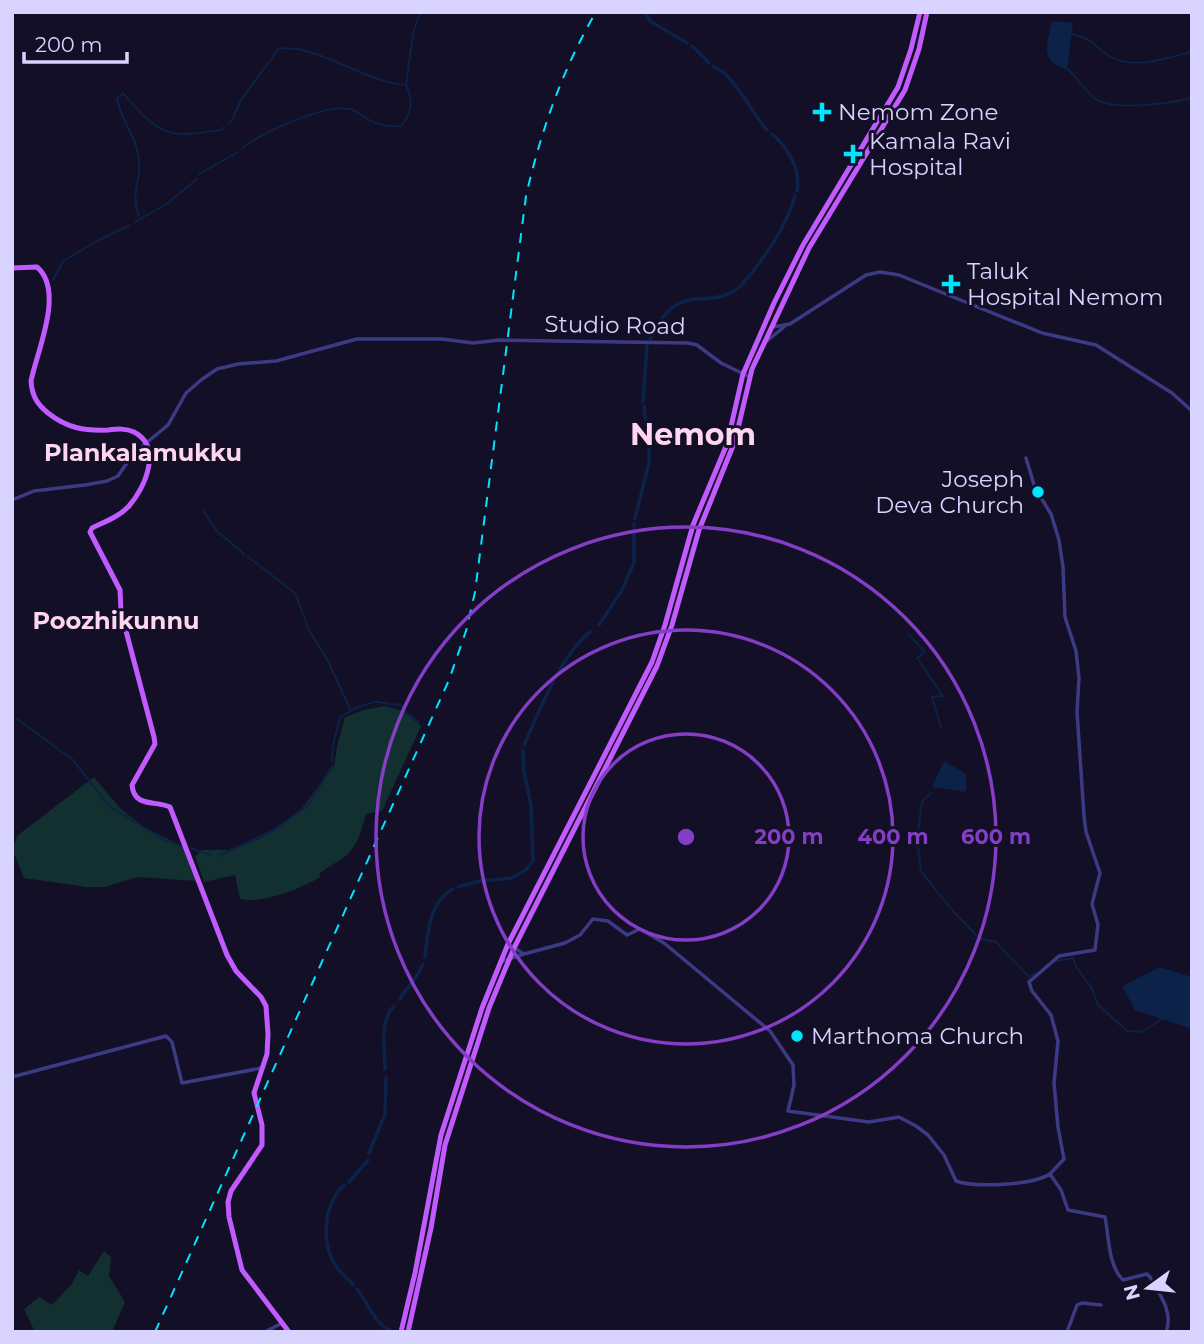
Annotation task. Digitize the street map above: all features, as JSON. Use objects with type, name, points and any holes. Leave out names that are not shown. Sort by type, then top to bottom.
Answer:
[{"type":"main road","points":[[401,1332],[441,1135],[500,962],[511,946],[657,666],[673,625],[699,530],[735,441],[750,377],[809,248],[882,119],[902,78],[920,12]]},
{"type":"main road","points":[[408,1332],[432,1228],[445,1145],[478,1038],[508,961],[511,946],[652,662],[669,613],[693,525],[727,444],[743,374],[764,325],[803,245],[882,119],[908,84],[927,12]]},
{"type":"main road","points":[[12,268],[37,267],[47,278],[49,288],[48,314],[31,382],[38,404],[60,422],[77,429],[134,432],[146,442],[151,453],[150,463],[131,503],[118,515],[90,531],[120,590],[121,612],[154,737],[155,744],[132,785],[133,792],[148,804],[166,804],[170,807],[187,845],[227,955],[236,971],[266,1006],[267,1055],[254,1093],[263,1135],[262,1145],[231,1191],[228,1202],[229,1217],[242,1270],[289,1332]]},
{"type":"main road","points":[[764,325],[771,328]]},
{"type":"street","points":[[763,345],[776,331],[866,275],[880,272],[899,275],[1042,332],[1096,345],[1172,393],[1192,411]]},
{"type":"street","points":[[771,328],[789,324]]},
{"type":"street","name":"Studio Road","points":[[12,500],[34,491],[107,481],[118,476],[133,454],[168,425],[186,393],[219,368],[276,361],[357,339],[442,339],[473,343],[499,340],[688,343],[697,345],[721,363],[750,377]]},
{"type":"street","points":[[500,962],[565,943],[580,935],[593,919],[608,921],[627,935],[637,929],[643,930],[672,950],[770,1031],[793,1065],[794,1085],[788,1111],[869,1122],[898,1117],[928,1135],[944,1155],[956,1181],[961,1183],[975,1185],[1021,1181],[1039,1179],[1051,1174],[1064,1159],[1054,1083],[1058,1041],[1051,1015],[1032,991],[1029,982],[1059,956],[1095,950],[1098,925],[1092,904],[1100,873],[1086,832],[1084,816],[1077,712],[1079,678],[1076,651],[1065,617],[1059,540],[1051,514],[1035,488],[1026,457]]},
{"type":"street","points":[[511,946],[524,954]]},
{"type":"street","points":[[12,1077],[166,1035],[172,1042],[182,1083],[262,1068]]},
{"type":"street","points":[[1051,1174],[1061,1189],[1068,1210],[1105,1217],[1119,1277],[1123,1280],[1147,1274],[1150,1277],[1167,1309],[1169,1323],[1166,1332]]},
{"type":"street","points":[[1067,1332],[1077,1305],[1082,1303],[1101,1306]]},
{"type":"street","points":[[265,1332],[282,1323]]},
{"type":"green space","points":[[385,706],[403,711],[421,726],[382,811],[366,814],[358,838],[348,854],[312,882],[270,897],[240,899],[235,875],[204,882],[195,856],[202,850],[232,850],[263,837],[299,812],[334,766],[345,717]]},
{"type":"green space","points":[[94,777],[120,808],[145,828],[183,846],[196,881],[138,877],[104,887],[87,887],[24,878],[12,849],[18,835]]},
{"type":"green space","points":[[104,1251],[111,1257],[109,1276],[125,1302],[112,1332],[35,1332],[24,1309],[39,1297],[52,1305],[72,1284],[79,1270],[88,1276]]},
{"type":"water","points":[[1052,21],[1073,23],[1067,70],[1052,62],[1047,51]]},
{"type":"water","points":[[944,761],[966,774],[966,792],[932,787]]},
{"type":"water","points":[[1160,967],[1192,977],[1192,1029],[1135,1010],[1122,986]]},
{"type":"waterway","points":[[242,148],[294,121],[339,108],[352,110],[378,124],[401,126],[410,106],[406,85],[413,34],[420,12]]},
{"type":"waterway","points":[[645,12],[650,21],[687,43]]},
{"type":"waterway","points":[[1071,34],[1089,40],[1109,56],[1128,62],[1149,62],[1190,52]]},
{"type":"waterway","points":[[692,46],[709,63]]},
{"type":"waterway","points":[[228,123],[241,100],[279,48],[303,50],[367,75],[404,85]]},
{"type":"waterway","points":[[713,66],[736,86],[767,130]]},
{"type":"waterway","points":[[1068,69],[1094,98],[1114,105],[1142,105],[1192,98]]},
{"type":"waterway","points":[[139,216],[135,201],[138,153],[117,98],[123,93],[146,118],[165,131],[188,134],[221,130],[224,127]]},
{"type":"waterway","points":[[772,134],[792,160],[797,175],[797,191]]},
{"type":"waterway","points":[[199,174],[238,152]]},
{"type":"waterway","points":[[135,222],[168,203],[197,179]]},
{"type":"waterway","points":[[740,287],[772,244],[795,196]]},
{"type":"waterway","points":[[53,280],[63,261],[130,225]]},
{"type":"waterway","points":[[650,339],[660,321],[673,307],[688,301],[720,297],[737,289]]},
{"type":"waterway","points":[[643,401],[647,344]]},
{"type":"waterway","points":[[644,406],[648,441]]},
{"type":"waterway","points":[[635,518],[649,463],[649,447]]},
{"type":"waterway","points":[[203,511],[217,531],[244,554]]},
{"type":"waterway","points":[[599,625],[621,592],[634,563],[634,524]]},
{"type":"waterway","points":[[248,557],[295,593],[309,630],[327,659],[351,711]]},
{"type":"waterway","points":[[524,745],[560,669],[579,642],[590,632]]},
{"type":"waterway","points":[[909,635],[925,652],[917,658],[943,696],[932,697],[941,727]]},
{"type":"waterway","points":[[332,761],[340,717],[358,707],[378,702],[400,704],[407,714],[419,722]]},
{"type":"waterway","points":[[17,719],[72,759],[109,806],[166,841],[183,846]]},
{"type":"waterway","points":[[458,887],[480,881],[512,878],[527,869],[533,860],[531,805],[523,751]]},
{"type":"waterway","points":[[218,856],[274,830],[309,804],[332,766]]},
{"type":"waterway","points":[[931,793],[922,802],[917,839],[921,871],[951,909],[980,939],[996,942],[1029,977],[1034,974]]},
{"type":"waterway","points":[[191,848],[210,855]]},
{"type":"waterway","points":[[425,957],[434,909],[445,894],[453,889]]},
{"type":"waterway","points":[[1056,961],[1073,958],[1091,987],[1098,1005],[1127,1031],[1141,1032],[1162,1019]]},
{"type":"waterway","points":[[400,999],[423,964]]},
{"type":"waterway","points":[[385,1069],[386,1019],[394,1006]]},
{"type":"waterway","points":[[369,1153],[385,1114],[386,1077]]},
{"type":"waterway","points":[[349,1182],[368,1160]]},
{"type":"waterway","points":[[344,1185],[337,1193],[328,1214],[326,1238],[332,1260],[353,1285]]},
{"type":"waterway","points":[[357,1289],[377,1320],[394,1332]]},
{"type":"railway","points":[[155,1332],[449,680],[466,631],[475,592],[526,196],[554,101],[596,12]]},
{"type":"place","name":"Nemom Zone","points":[[822,112]]},
{"type":"place","name":"Kamala Ravi Hospital","points":[[853,154]]},
{"type":"place","name":"Taluk Hospital Nemom","points":[[951,284]]},
{"type":"place","name":"Joseph Deva Church","points":[[1038,492]]},
{"type":"place","name":"Marthoma Church","points":[[797,1036]]},
{"type":"district","name":"Nemom","points":[[693,434]]},
{"type":"district","name":"Plankalamukku","points":[[143,452]]},
{"type":"district","name":"Poozhikunnu","points":[[116,620]]}]
